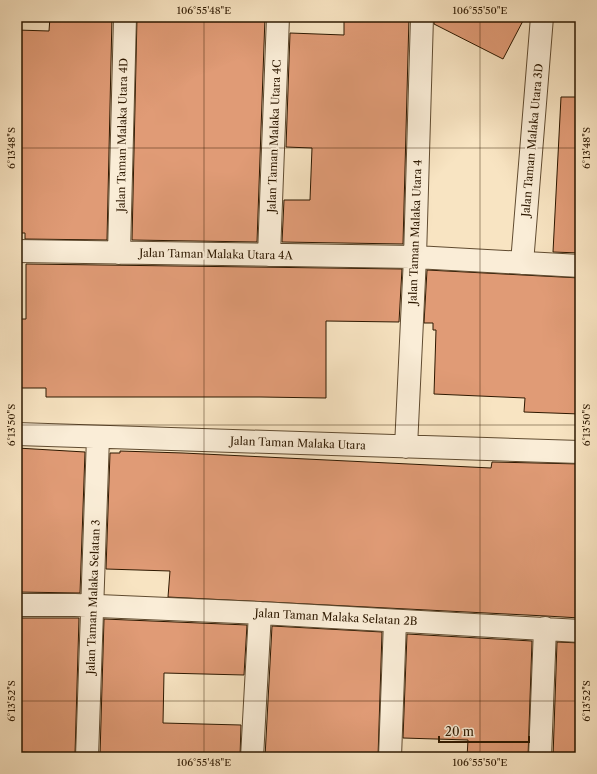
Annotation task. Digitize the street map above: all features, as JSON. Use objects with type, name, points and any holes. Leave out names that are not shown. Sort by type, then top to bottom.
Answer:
[{"type":"street","name":"Jalan Taman Malaka Utara 4D","points":[[119,253],[125,17]]},
{"type":"street","name":"Jalan Taman Malaka Utara 4C","points":[[269,255],[278,17]]},
{"type":"street","name":"Jalan Taman Malaka Utara 4","points":[[406,447],[415,257],[422,17]]},
{"type":"street","name":"Jalan Taman Malaka Utara 3D","points":[[522,263],[542,17]]},
{"type":"street","name":"Jalan Taman Malaka Utara 4A","points":[[17,251],[415,257],[580,266]]},
{"type":"street","name":"Jalan Taman Malaka Utara","points":[[17,434],[580,452]]},
{"type":"street","name":"Jalan Taman Malaka Selatan 3","points":[[87,757],[98,437]]},
{"type":"street","name":"Jalan Taman Malaka Selatan 2B","points":[[17,605],[93,606],[260,613],[580,630]]},
{"type":"street","points":[[252,757],[260,613]]},
{"type":"street","points":[[390,757],[395,621]]},
{"type":"street","points":[[540,757],[545,628]]},
{"type":"building","points":[[50,17],[112,17],[107,240],[25,239],[25,233],[17,233],[17,30],[49,31]]},
{"type":"building","points":[[137,17],[265,17],[257,242],[132,240]]},
{"type":"building","points":[[344,17],[409,17],[403,244],[282,242],[284,200],[310,200],[312,148],[286,147],[290,33],[344,35]]},
{"type":"building","points":[[434,17],[525,17],[503,59],[434,24]]},
{"type":"building","points":[[561,97],[580,97],[580,253],[553,252]]},
{"type":"building","points":[[26,264],[402,269],[399,322],[326,321],[326,398],[46,397],[46,388],[17,388],[17,319],[26,319]]},
{"type":"building","points":[[427,270],[580,278],[580,414],[524,412],[525,398],[434,394],[436,330],[433,330],[433,323],[424,323]]},
{"type":"building","points":[[17,448],[85,452],[80,593],[17,592]]},
{"type":"building","points":[[120,451],[491,468],[492,462],[580,464],[580,618],[168,597],[170,571],[106,569],[110,453],[120,453]]},
{"type":"building","points":[[17,618],[79,618],[75,754],[17,752]]},
{"type":"building","points":[[104,619],[247,625],[244,675],[164,673],[163,723],[241,725],[240,757],[106,757],[106,755],[100,755]]},
{"type":"building","points":[[272,626],[382,632],[378,757],[265,757]]},
{"type":"building","points":[[407,634],[532,641],[528,757],[467,757],[468,740],[403,738]]},
{"type":"building","points":[[557,642],[580,643],[580,757],[553,757]]}]
